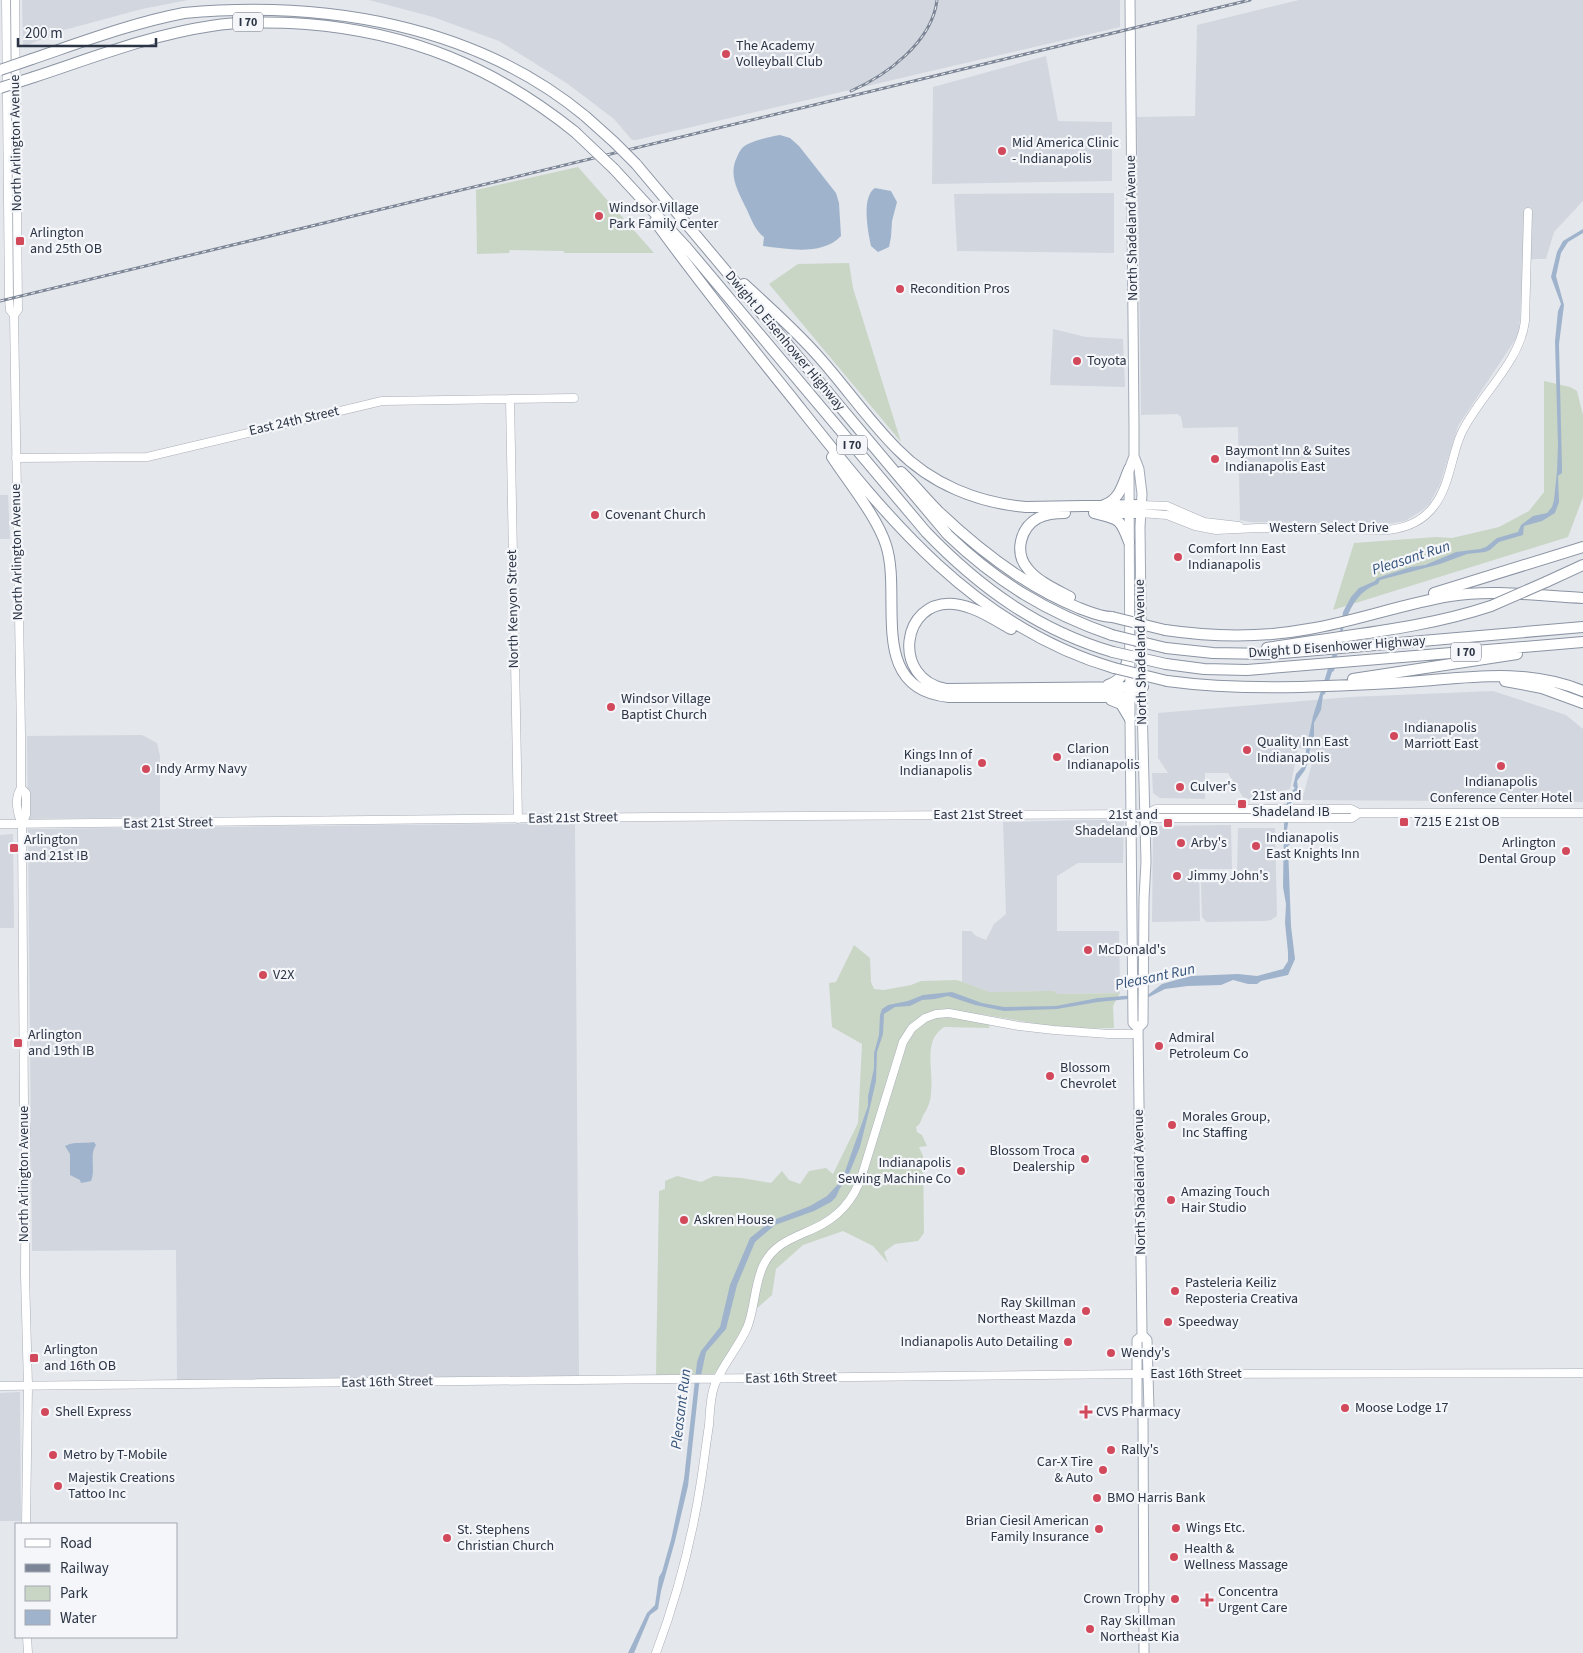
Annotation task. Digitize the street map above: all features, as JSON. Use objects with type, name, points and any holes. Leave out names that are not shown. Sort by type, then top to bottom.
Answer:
[{"type":"highway","name":"Dwight D Eisenhower Highway","points":[[0,70],[137,24],[214,8],[251,5],[321,7],[385,17],[421,27],[456,40],[518,70],[552,91],[585,116],[614,142],[636,164],[716,258],[943,530],[988,570],[1033,601],[1080,623],[1112,635],[1166,648],[1194,652],[1238,654],[1323,644],[1353,647],[1583,627]]},
{"type":"highway","name":"Dwight D Eisenhower Highway","points":[[0,88],[138,42],[213,25],[247,22],[280,22],[332,26],[377,34],[440,52],[488,74],[527,97],[575,132],[614,169],[687,248],[926,532],[953,560],[992,592],[1027,614],[1065,634],[1113,652],[1166,664],[1230,670],[1316,665],[1583,642]]},
{"type":"highway","points":[[631,188],[675,250],[808,418],[863,486],[911,539],[938,567],[1004,618],[1065,650]]},
{"type":"highway","points":[[716,258],[817,355],[897,449],[936,480],[974,497],[1005,505],[1096,510],[1120,522],[1129,542]]},
{"type":"highway","points":[[808,418],[884,539],[888,551],[890,571],[893,648],[899,666],[910,681],[928,692],[944,697],[1130,698],[1142,692]]},
{"type":"highway","points":[[876,450],[908,478],[953,525],[1002,564],[1060,600],[1102,617],[1112,617]]},
{"type":"highway","points":[[1096,510],[1115,499],[1129,469]]},
{"type":"highway","points":[[1141,509],[1096,510],[1052,514],[1038,518],[1029,525],[1023,534],[1021,553],[1025,565],[1035,576],[1066,595],[1112,617],[1165,630],[1208,635],[1243,636],[1281,634],[1329,626],[1583,547]]},
{"type":"highway","points":[[1323,644],[1356,635],[1441,621],[1492,606],[1583,565]]},
{"type":"highway","points":[[1364,616],[1450,596],[1485,594],[1583,598]]},
{"type":"highway","points":[[1516,595],[1583,604]]},
{"type":"highway","points":[[1142,692],[1130,687],[944,688],[929,683],[919,674],[911,660],[909,644],[912,629],[922,616],[938,606],[953,604],[978,611],[1037,642],[1114,668],[1167,680],[1239,688],[1312,686],[1341,683],[1500,656],[1583,646]]},
{"type":"highway","points":[[1104,687],[1119,679],[1123,674],[1130,653]]},
{"type":"highway","points":[[1456,679],[1490,675],[1520,676],[1549,680],[1583,691]]},
{"type":"highway","points":[[1341,683],[1456,679],[1491,680],[1526,684],[1550,690],[1583,704]]},
{"type":"highway","points":[[1103,698],[1122,704],[1130,719]]},
{"type":"main road","name":"North Shadeland Avenue","points":[[1130,0],[1134,456],[1139,469],[1141,509],[1142,692],[1146,814],[1143,986],[1138,1010]]},
{"type":"main road","name":"North Shadeland Avenue","points":[[1134,456],[1129,469],[1130,719],[1133,987],[1143,1023],[1138,1031],[1142,1336]]},
{"type":"main road","name":"North Shadeland Avenue","points":[[1142,1336],[1147,1340],[1149,1410],[1143,1414]]},
{"type":"main road","name":"North Shadeland Avenue","points":[[1142,1336],[1137,1340],[1137,1410],[1143,1414]]},
{"type":"main road","name":"North Shadeland Avenue","points":[[1143,1414],[1144,1653]]},
{"type":"street","name":"North Arlington Avenue","points":[[6,0],[10,310],[14,315],[21,788],[26,793],[26,815],[22,824],[24,1101],[26,1126],[25,1267],[28,1386],[26,1523]]},
{"type":"street","name":"North Arlington Avenue","points":[[14,0],[18,310],[14,315]]},
{"type":"street","name":"Western Select Drive","points":[[1141,509],[1167,506],[1204,522],[1258,528],[1388,530],[1401,528],[1415,522],[1433,508],[1444,489],[1459,438],[1509,361],[1523,332],[1526,302],[1528,212]]},
{"type":"street","name":"North Kenyon Street","points":[[510,398],[518,819]]},
{"type":"street","name":"East 24th Street","points":[[16,458],[147,457],[371,403],[399,400],[574,398]]},
{"type":"street","name":"East 21st Street","points":[[1146,814],[1156,809],[1351,809],[1359,813],[1583,813]]},
{"type":"street","name":"East 21st Street","points":[[0,824],[652,816],[1146,814],[1155,818],[1352,818],[1359,813]]},
{"type":"street","points":[[656,1653],[674,1602],[691,1538],[712,1398],[717,1379],[747,1327],[753,1308],[758,1279],[768,1256],[783,1242],[814,1229],[832,1218],[843,1209],[854,1194],[903,1042],[909,1031],[918,1023],[931,1016],[949,1013],[1019,1026],[1054,1030],[1109,1034],[1138,1031]]},
{"type":"street","name":"East 16th Street","points":[[0,1386],[1137,1374],[1583,1373]]},
{"type":"street","points":[[27,1638],[28,1653]]},
{"type":"shaded area","points":[[22,0],[188,0],[142,9],[64,30],[23,47]]},
{"type":"shaded area","points":[[369,0],[1120,0],[1120,27],[632,140],[614,119],[568,84],[499,41],[433,17]]},
{"type":"shaded area","points":[[1299,0],[1583,0],[1583,201],[1554,232],[1546,259],[1533,259],[1523,266],[1519,334],[1458,426],[1440,484],[1430,503],[1423,510],[1405,521],[1388,524],[1250,522],[1240,520],[1238,427],[1183,428],[1181,417],[1178,414],[1141,415],[1137,117],[1195,116],[1197,25]]},
{"type":"shaded area","points":[[1046,56],[1058,121],[1112,122],[1112,181],[932,184],[933,87]]},
{"type":"shaded area","points":[[1114,193],[1114,253],[957,251],[954,194]]},
{"type":"shaded area","points":[[1053,329],[1086,337],[1123,339],[1125,387],[1050,385]]},
{"type":"shaded area","points":[[0,495],[8,495],[10,539],[0,539]]},
{"type":"shaded area","points":[[1493,691],[1566,715],[1583,729],[1583,802],[1302,800],[1315,752],[1298,748],[1290,789],[1275,793],[1273,800],[1255,801],[1243,797],[1228,773],[1205,773],[1205,799],[1160,798],[1153,793],[1152,773],[1168,773],[1158,758],[1158,713],[1350,697]]},
{"type":"shaded area","points":[[142,735],[157,743],[160,756],[160,817],[28,819],[27,736]]},
{"type":"shaded area","points":[[1124,820],[1123,863],[1078,863],[1057,876],[1057,931],[1119,931],[1120,993],[990,992],[962,982],[962,931],[971,931],[976,936],[986,940],[994,924],[1006,914],[1003,822]]},
{"type":"shaded area","points":[[575,823],[579,1376],[177,1382],[176,1250],[32,1251],[28,829]]},
{"type":"shaded area","points":[[1231,825],[1232,869],[1199,869],[1200,921],[1152,922],[1153,826]]},
{"type":"shaded area","points":[[1238,828],[1275,828],[1277,916],[1271,920],[1264,921],[1207,922],[1202,917],[1201,880],[1235,879],[1237,874]]},
{"type":"shaded area","points":[[13,834],[14,928],[0,928],[0,835]]},
{"type":"shaded area","points":[[20,1392],[21,1521],[0,1521],[0,1393]]},
{"type":"green space","points":[[578,167],[654,253],[564,253],[564,251],[510,250],[509,253],[477,254],[476,190]]},
{"type":"green space","points":[[849,263],[853,288],[901,442],[769,284],[798,264]]},
{"type":"green space","points":[[1544,381],[1570,387],[1577,391],[1583,415],[1583,497],[1568,537],[1333,610],[1354,543],[1436,537],[1452,538],[1499,527],[1529,511],[1544,492]]},
{"type":"green space","points":[[854,945],[870,958],[871,982],[874,989],[884,990],[911,985],[921,981],[957,980],[990,992],[1120,993],[1113,1006],[1114,1028],[1078,1029],[1055,1027],[980,1014],[990,1024],[989,1028],[944,1027],[933,1040],[930,1057],[932,1084],[929,1104],[920,1123],[916,1127],[917,1132],[922,1135],[927,1146],[919,1147],[923,1156],[924,1233],[918,1241],[895,1244],[884,1252],[888,1263],[873,1246],[843,1231],[803,1245],[776,1269],[772,1295],[748,1316],[732,1349],[714,1374],[656,1375],[659,1191],[665,1189],[665,1181],[677,1176],[701,1182],[714,1176],[771,1183],[782,1171],[789,1180],[800,1184],[809,1171],[826,1168],[833,1174],[858,1123],[862,1044],[832,1027],[829,983],[836,982]]},
{"type":"water","points":[[780,135],[790,138],[799,146],[836,193],[839,203],[841,236],[833,242],[815,249],[804,250],[763,246],[764,237],[754,224],[737,189],[733,170],[737,157],[746,145]]},
{"type":"water","points":[[875,188],[891,191],[897,202],[892,221],[889,247],[878,252],[871,246],[867,215],[868,199]]},
{"type":"water","name":"Pleasant Run","points":[[1583,229],[1583,233],[1568,242],[1561,253],[1556,276],[1564,305],[1559,344],[1562,473],[1558,476],[1559,502],[1555,513],[1542,521],[1524,526],[1523,535],[1499,542],[1485,552],[1467,554],[1440,564],[1380,580],[1378,584],[1358,598],[1351,608],[1342,633],[1334,671],[1323,695],[1321,710],[1314,723],[1314,736],[1310,747],[1309,759],[1305,770],[1297,781],[1298,789],[1295,795],[1297,799],[1291,803],[1287,830],[1290,844],[1288,846],[1291,926],[1295,959],[1288,975],[1261,981],[1257,984],[1233,980],[1221,985],[1165,989],[1149,997],[1098,1002],[1057,1009],[1004,1011],[975,1005],[948,996],[922,1000],[910,1006],[895,1007],[884,1014],[883,1034],[877,1052],[876,1081],[860,1147],[846,1181],[831,1202],[814,1211],[775,1225],[755,1242],[737,1285],[726,1329],[706,1352],[699,1385],[688,1486],[658,1609],[650,1615],[634,1653],[628,1653],[647,1613],[655,1605],[659,1577],[671,1540],[684,1479],[697,1362],[701,1351],[720,1327],[730,1285],[750,1238],[771,1221],[810,1206],[827,1196],[842,1180],[868,1106],[868,1096],[874,1068],[874,1053],[879,1035],[882,1009],[888,1005],[908,1001],[923,995],[952,992],[982,1003],[1004,1007],[1056,1006],[1098,998],[1149,994],[1162,984],[1190,976],[1238,974],[1257,976],[1283,969],[1288,961],[1285,923],[1286,904],[1283,887],[1284,825],[1287,802],[1290,793],[1295,788],[1293,786],[1296,774],[1303,766],[1313,716],[1340,631],[1343,612],[1351,597],[1359,588],[1375,581],[1377,578],[1411,567],[1425,565],[1456,552],[1486,547],[1497,538],[1518,532],[1521,525],[1533,516],[1547,513],[1552,507],[1557,471],[1558,445],[1555,341],[1558,311],[1561,304],[1551,277],[1557,252],[1563,241]]},
{"type":"water","points":[[94,1142],[96,1145],[93,1153],[91,1181],[81,1183],[80,1180],[70,1175],[70,1154],[65,1146]]},
{"type":"railway","points":[[851,91],[879,76],[906,55],[927,30],[937,0]]},
{"type":"railway","points":[[0,301],[1250,0]]},
{"type":"place","name":"The Academy Volleyball Club","points":[[726,54]]},
{"type":"place","name":"Mid America Clinic - Indianapolis","points":[[1002,151]]},
{"type":"place","name":"Windsor Village Park Family Center","points":[[599,216]]},
{"type":"place","name":"Arlington and 25th OB","points":[[20,241]]},
{"type":"place","name":"Recondition Pros","points":[[900,289]]},
{"type":"place","name":"Toyota","points":[[1077,361]]},
{"type":"place","name":"Baymont Inn & Suites Indianapolis East","points":[[1215,459]]},
{"type":"place","name":"Covenant Church","points":[[595,515]]},
{"type":"place","name":"Comfort Inn East Indianapolis","points":[[1178,557]]},
{"type":"place","name":"Windsor Village Baptist Church","points":[[611,707]]},
{"type":"place","name":"Indianapolis Marriott East","points":[[1394,736]]},
{"type":"place","name":"Quality Inn East Indianapolis","points":[[1247,750]]},
{"type":"place","name":"Clarion Indianapolis","points":[[1057,757]]},
{"type":"place","name":"Kings Inn of Indianapolis","points":[[982,763]]},
{"type":"place","name":"Indianapolis Conference Center Hotel","points":[[1501,766]]},
{"type":"place","name":"Indy Army Navy","points":[[146,769]]},
{"type":"place","name":"Culver's","points":[[1180,787]]},
{"type":"place","name":"21st and Shadeland IB","points":[[1242,804]]},
{"type":"place","name":"7215 E 21st OB","points":[[1404,822]]},
{"type":"place","name":"21st and Shadeland OB","points":[[1168,823]]},
{"type":"place","name":"Arby's","points":[[1181,843]]},
{"type":"place","name":"Indianapolis East Knights Inn","points":[[1256,846]]},
{"type":"place","name":"Arlington and 21st IB","points":[[14,848]]},
{"type":"place","name":"Arlington Dental Group","points":[[1566,851]]},
{"type":"place","name":"Jimmy John's","points":[[1177,876]]},
{"type":"place","name":"McDonald's","points":[[1088,950]]},
{"type":"place","name":"V2X","points":[[263,975]]},
{"type":"place","name":"Arlington and 19th IB","points":[[18,1043]]},
{"type":"place","name":"Admiral Petroleum Co","points":[[1159,1046]]},
{"type":"place","name":"Blossom Chevrolet","points":[[1050,1076]]},
{"type":"place","name":"Morales Group, Inc Staffing","points":[[1172,1125]]},
{"type":"place","name":"Blossom Troca Dealership","points":[[1085,1159]]},
{"type":"place","name":"Indianapolis Sewing Machine Co","points":[[961,1171]]},
{"type":"place","name":"Amazing Touch Hair Studio","points":[[1171,1200]]},
{"type":"place","name":"Askren House","points":[[684,1220]]},
{"type":"place","name":"Pasteleria Keiliz Reposteria Creativa","points":[[1175,1291]]},
{"type":"place","name":"Ray Skillman Northeast Mazda","points":[[1086,1311]]},
{"type":"place","name":"Speedway","points":[[1168,1322]]},
{"type":"place","name":"Indianapolis Auto Detailing","points":[[1068,1342]]},
{"type":"place","name":"Wendy's","points":[[1111,1353]]},
{"type":"place","name":"Arlington and 16th OB","points":[[34,1358]]},
{"type":"place","name":"Moose Lodge 17","points":[[1345,1408]]},
{"type":"place","name":"Shell Express","points":[[45,1412]]},
{"type":"place","name":"CVS Pharmacy","points":[[1086,1412]]},
{"type":"place","name":"Rally's","points":[[1111,1450]]},
{"type":"place","name":"Metro by T-Mobile","points":[[53,1455]]},
{"type":"place","name":"Car-X Tire & Auto","points":[[1103,1470]]},
{"type":"place","name":"Majestik Creations Tattoo Inc","points":[[58,1486]]},
{"type":"place","name":"BMO Harris Bank","points":[[1097,1498]]},
{"type":"place","name":"Wings Etc.","points":[[1176,1528]]},
{"type":"place","name":"Brian Ciesil American Family Insurance","points":[[1099,1529]]},
{"type":"place","name":"St. Stephens Christian Church","points":[[447,1538]]},
{"type":"place","name":"Health & Wellness Massage","points":[[1174,1557]]},
{"type":"place","name":"Crown Trophy","points":[[1175,1599]]},
{"type":"place","name":"Concentra Urgent Care","points":[[1207,1600]]},
{"type":"place","name":"Ray Skillman Northeast Kia","points":[[1090,1629]]}]
